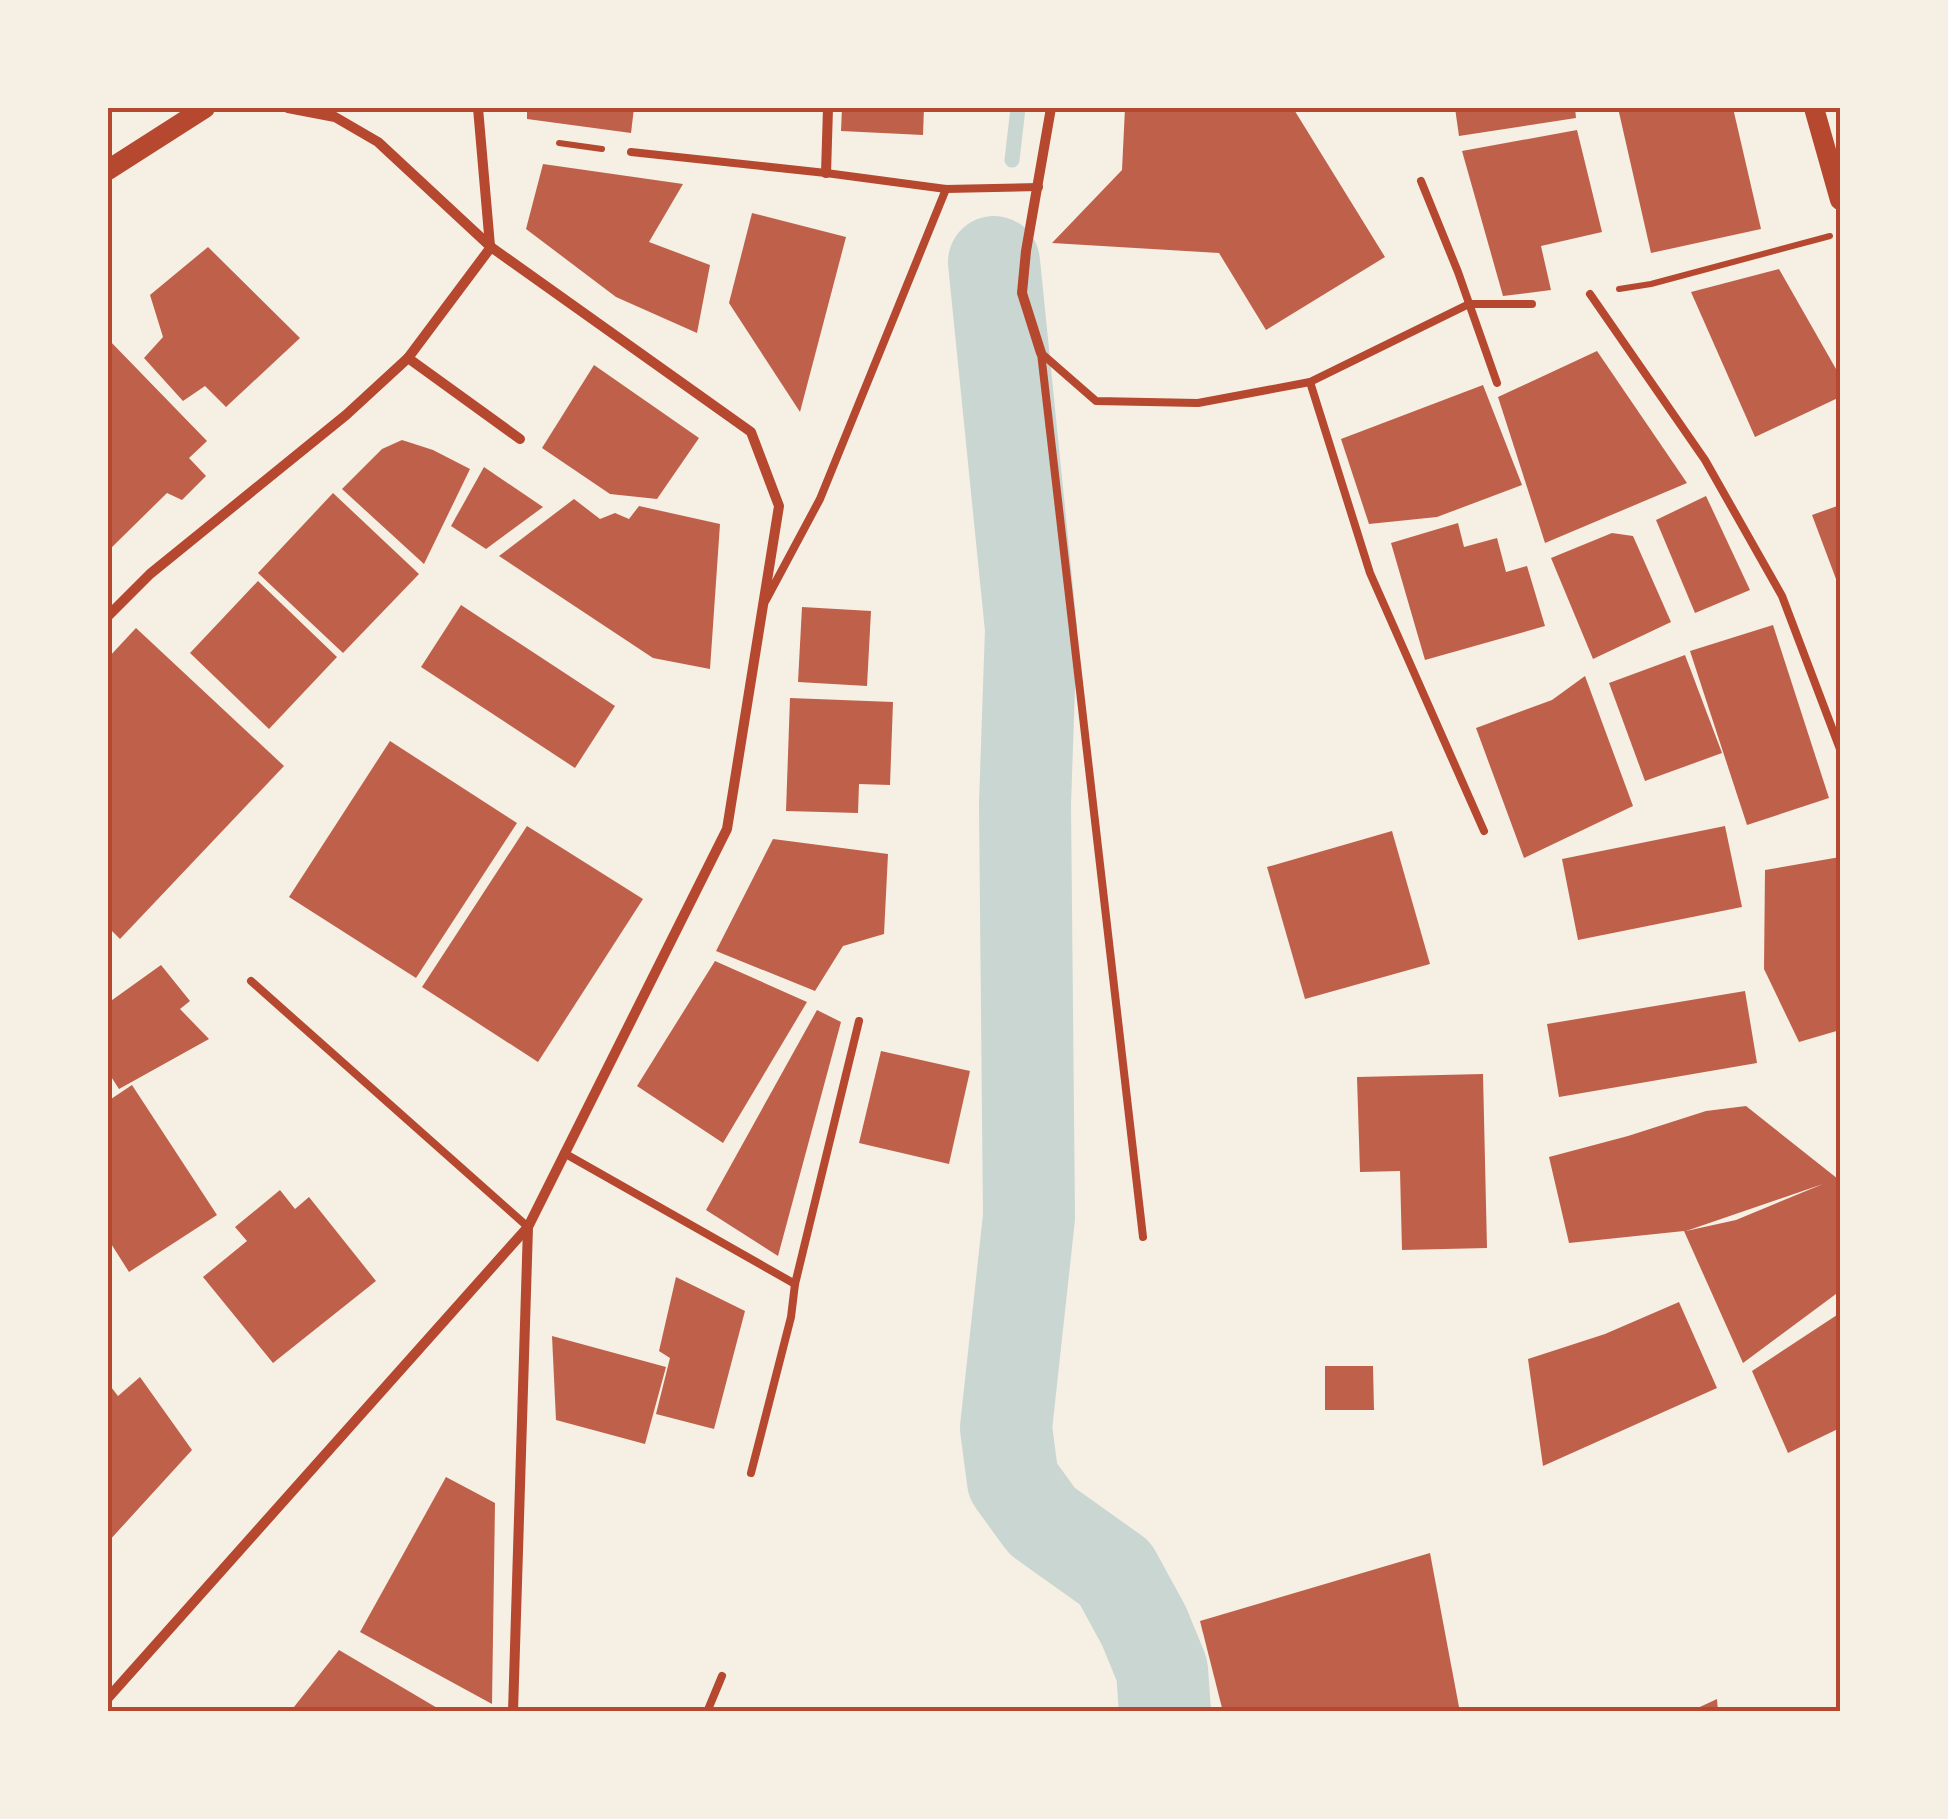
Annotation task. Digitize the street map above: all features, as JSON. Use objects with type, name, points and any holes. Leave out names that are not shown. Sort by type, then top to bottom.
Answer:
[{"type":"main road","points":[[108,170],[205,108]]},
{"type":"main road","points":[[1814,108],[1840,200]]},
{"type":"street","points":[[108,1698],[528,1227],[726,829],[779,506],[750,432],[490,246],[378,142],[335,117],[288,108]]},
{"type":"street","points":[[108,616],[150,574],[346,415],[408,358],[490,246],[478,108]]},
{"type":"street","points":[[826,173],[828,108]]},
{"type":"street","points":[[1041,352],[1022,293],[1051,108]]},
{"type":"street","points":[[408,358],[520,439]]},
{"type":"street","points":[[513,1712],[528,1227]]},
{"type":"lane","points":[[631,152],[946,189],[1038,187]]},
{"type":"lane","points":[[1421,181],[1498,383]]},
{"type":"lane","points":[[764,604],[820,499],[946,189]]},
{"type":"lane","points":[[1590,294],[1706,460],[1782,596],[1840,749]]},
{"type":"lane","points":[[1041,352],[1096,401],[1198,403],[1310,382],[1469,304],[1532,304]]},
{"type":"lane","points":[[1041,352],[1142,1236]]},
{"type":"lane","points":[[1310,382],[1370,573],[1484,830]]},
{"type":"lane","points":[[250,981],[528,1227]]},
{"type":"lane","points":[[751,1474],[860,1021]]},
{"type":"lane","points":[[564,1153],[795,1284]]},
{"type":"lane","points":[[708,1712],[722,1676]]},
{"type":"path","points":[[559,144],[631,152]]},
{"type":"path","points":[[1590,294],[1650,284],[1840,233]]},
{"type":"building","points":[[527,108],[634,108],[631,133],[527,119]]},
{"type":"building","points":[[842,108],[924,108],[923,135],[841,131]]},
{"type":"building","points":[[1125,108],[1293,108],[1385,257],[1266,330],[1219,253],[1052,243],[1122,170]]},
{"type":"building","points":[[1455,108],[1575,108],[1576,118],[1459,136]]},
{"type":"building","points":[[1618,108],[1733,108],[1761,229],[1651,253]]},
{"type":"building","points":[[1577,130],[1602,232],[1541,246],[1551,290],[1503,296],[1462,151]]},
{"type":"building","points":[[543,164],[683,184],[649,242],[710,265],[697,333],[616,297],[526,229]]},
{"type":"building","points":[[752,213],[846,237],[800,412],[729,303]]},
{"type":"building","points":[[208,247],[300,338],[226,407],[205,386],[183,401],[144,358],[163,337],[150,295]]},
{"type":"building","points":[[1779,269],[1840,376],[1840,397],[1755,437],[1691,292]]},
{"type":"building","points":[[108,339],[207,441],[189,458],[206,476],[182,500],[167,493],[108,551]]},
{"type":"building","points":[[1597,351],[1687,483],[1545,543],[1498,397]]},
{"type":"building","points":[[594,365],[699,438],[657,499],[610,494],[542,448]]},
{"type":"building","points":[[1483,385],[1522,485],[1437,517],[1369,524],[1341,439]]},
{"type":"building","points":[[402,440],[470,469],[424,564],[342,489],[382,449]]},
{"type":"building","points":[[484,467],[543,507],[486,549],[451,526]]},
{"type":"building","points":[[333,493],[419,574],[343,653],[258,573]]},
{"type":"building","points":[[1706,496],[1750,590],[1695,613],[1656,520]]},
{"type":"building","points":[[574,499],[600,519],[615,513],[629,519],[639,506],[720,524],[710,669],[653,658],[499,556]]},
{"type":"building","points":[[1840,505],[1840,578],[1836,579],[1812,515]]},
{"type":"building","points":[[1458,523],[1464,547],[1497,538],[1506,572],[1527,566],[1545,626],[1425,660],[1391,543]]},
{"type":"building","points":[[1612,533],[1633,536],[1671,622],[1593,659],[1551,558]]},
{"type":"building","points":[[258,581],[337,657],[269,729],[190,653]]},
{"type":"building","points":[[461,605],[615,706],[575,768],[421,667]]},
{"type":"building","points":[[802,607],[871,611],[867,686],[798,682]]},
{"type":"building","points":[[1773,625],[1829,798],[1747,825],[1690,651]]},
{"type":"building","points":[[136,628],[284,766],[120,939],[108,927],[108,658]]},
{"type":"building","points":[[1685,655],[1722,753],[1645,781],[1609,683]]},
{"type":"building","points":[[1585,676],[1633,806],[1524,858],[1476,728],[1552,700]]},
{"type":"building","points":[[790,698],[893,702],[890,785],[859,784],[858,813],[786,811]]},
{"type":"building","points":[[390,741],[517,823],[416,978],[289,897]]},
{"type":"building","points":[[527,826],[643,899],[538,1062],[422,987]]},
{"type":"building","points":[[1725,826],[1742,907],[1578,940],[1562,859]]},
{"type":"building","points":[[1392,831],[1430,964],[1305,999],[1267,867]]},
{"type":"building","points":[[773,839],[888,854],[884,934],[843,946],[815,991],[716,951]]},
{"type":"building","points":[[1840,857],[1840,1030],[1799,1042],[1764,969],[1765,870]]},
{"type":"building","points":[[715,961],[807,1002],[723,1143],[637,1086]]},
{"type":"building","points":[[161,965],[190,1001],[180,1009],[209,1039],[119,1089],[108,1077],[108,1003]]},
{"type":"building","points":[[1745,991],[1757,1063],[1559,1097],[1547,1024]]},
{"type":"building","points":[[817,1010],[841,1022],[778,1256],[706,1210]]},
{"type":"building","points":[[881,1051],[970,1071],[949,1164],[859,1143]]},
{"type":"building","points":[[1483,1074],[1487,1248],[1402,1250],[1400,1171],[1360,1172],[1357,1077]]},
{"type":"building","points":[[132,1085],[217,1215],[129,1272],[108,1239],[108,1101]]},
{"type":"building","points":[[1746,1106],[1840,1184],[1840,1291],[1743,1363],[1684,1231],[1569,1243],[1549,1157],[1706,1111]],"holes":[[[1823,1184],[1736,1220],[1686,1231]]]},
{"type":"building","points":[[280,1190],[295,1209],[309,1197],[376,1281],[273,1363],[203,1277],[247,1241],[235,1227]]},
{"type":"building","points":[[676,1277],[745,1311],[714,1429],[656,1414],[670,1358],[659,1351]]},
{"type":"building","points":[[1679,1302],[1717,1388],[1543,1466],[1528,1359],[1605,1334]]},
{"type":"building","points":[[1840,1313],[1840,1428],[1788,1453],[1752,1371]]},
{"type":"building","points":[[552,1336],[666,1367],[645,1444],[556,1420]]},
{"type":"building","points":[[1325,1366],[1373,1366],[1374,1410],[1325,1410]]},
{"type":"building","points":[[140,1377],[192,1450],[108,1542],[108,1383],[118,1396]]},
{"type":"building","points":[[446,1477],[495,1503],[492,1704],[360,1632]]},
{"type":"building","points":[[1430,1553],[1459,1707],[1447,1712],[1223,1712],[1200,1621]]},
{"type":"building","points":[[339,1650],[444,1712],[290,1712]]},
{"type":"building","points":[[1717,1699],[1718,1712],[1689,1712]]},
{"type":"waterway","points":[[1012,160],[1018,108]]},
{"type":"waterway","points":[[994,262],[1031,629],[1025,804],[1029,1217],[1006,1428],[1013,1481],[1042,1521],[1115,1573],[1162,1670],[1165,1712]]}]
